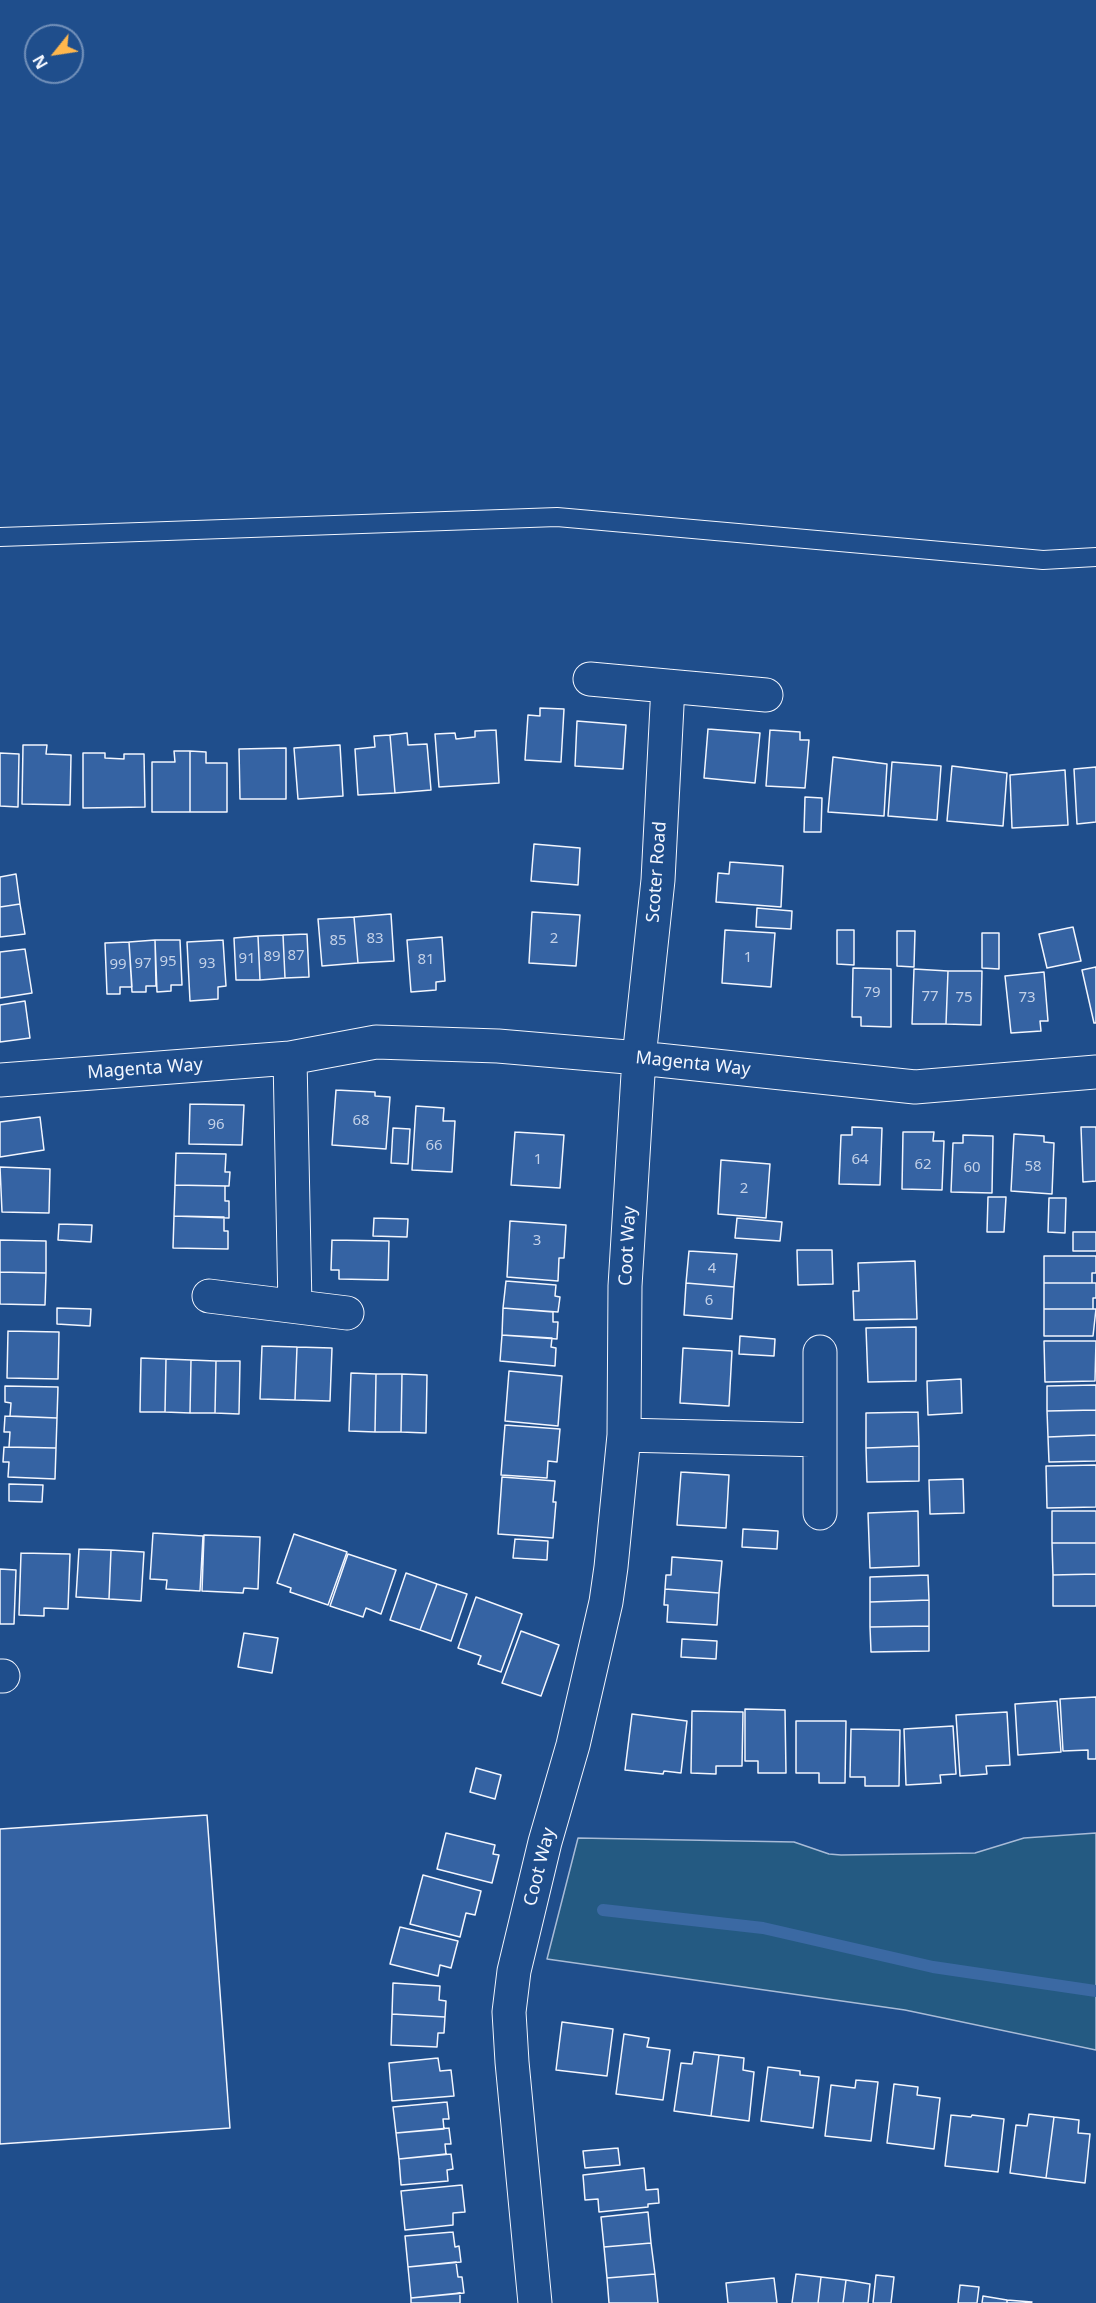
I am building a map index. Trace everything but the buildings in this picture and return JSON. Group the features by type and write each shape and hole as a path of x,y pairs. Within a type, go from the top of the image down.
{"street":[{"path":"590,679 766,695"},
{"name":"Scoter Road","path":"639,1058 658,880 668,686"},
{"name":"Magenta Way","path":"0,1080 290,1058 376,1042 498,1046 639,1058 915,1088 1096,1072"},
{"path":"290,1058 295,1306"},
{"name":"Coot Way","path":"535,2303 509,2012 519,1948 545,1842 573,1744 606,1602 624,1435 625,1286 639,1058"},
{"path":"209,1296 347,1313"},
{"path":"820,1352 820,1514"},
{"path":"624,1435 820,1440"}],"lane":[{"path":"0,537 558,517 1043,560 1096,557"}],"shaded area":[{"path":"1096,1833 1096,2050 905,2010 547,1959 578,1838 794,1842 829,1854 841,1855 975,1853 1024,1838"}],"waterway":[{"path":"603,1910 763,1928 933,1967 1096,1991"}]}
